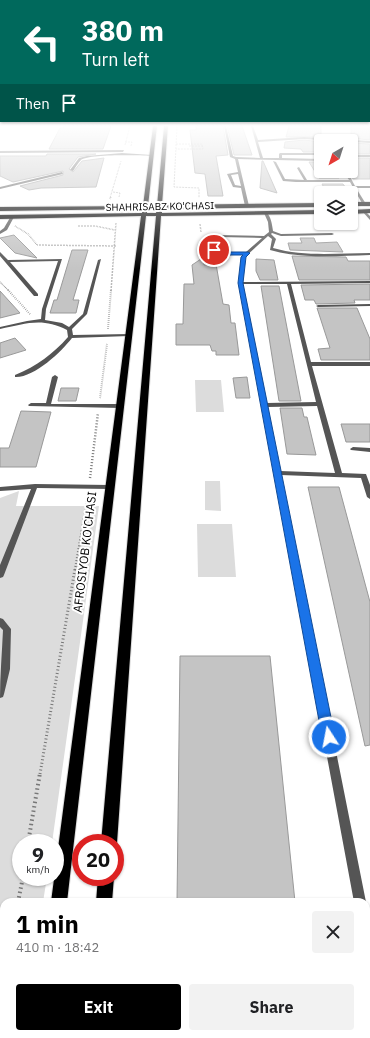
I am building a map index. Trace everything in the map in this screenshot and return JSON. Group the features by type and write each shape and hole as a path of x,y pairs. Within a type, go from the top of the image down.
{"main road":[{"name":"AFROSIYOB KO'CHASI","path":"59,898 148,174"},
{"path":"110,834 162,174"},
{"path":"358,204 370,204"},
{"name":"SHAHRISABZ KO'CHASI","path":"159,211 247,206 314,205"},
{"name":"SHAHRISABZ KO'CHASI","path":"0,209 266,213 314,212"},
{"name":"SHAHRISABZ KO'CHASI","path":"0,217 144,211"},
{"path":"104,898 105,886"}],"lane":[{"path":"0,188 53,174"},
{"path":"229,174 234,186 243,187"},
{"path":"240,174 247,206"},
{"path":"281,174 284,180 351,181"},
{"path":"302,174 306,181"},
{"path":"349,178 354,186"},
{"path":"358,187 370,187"},
{"path":"358,194 364,204"},
{"path":"367,211 370,220"},
{"path":"266,213 270,222 269,235 244,257 241,283 359,898"},
{"path":"0,233 6,229 12,217"},
{"path":"248,253 215,252 213,238 219,236 332,234"},
{"path":"269,235 274,239 271,249 280,253 294,255 370,254"},
{"path":"0,253 36,295"},
{"path":"6,261 61,260 44,309 43,319"},
{"path":"69,329 85,314 100,260"},
{"path":"241,283 370,282"},
{"path":"289,283 319,404 339,475"},
{"path":"318,306 370,305"},
{"path":"0,328 43,319 59,322 69,329 71,336"},
{"path":"71,336 129,335"},
{"path":"17,376 45,363 56,354 71,336"},
{"path":"310,364 370,364"},
{"path":"48,405 55,377"},
{"path":"264,405 319,404"},
{"path":"31,405 120,406"},
{"path":"353,449 370,450"},
{"path":"278,473 364,476 370,497"},
{"path":"0,489 34,486 110,487"},
{"path":"0,575 34,486"},
{"path":"0,621 7,629 6,669 0,694"}],"path":[{"path":"175,174 174,187 199,188 199,194"},
{"path":"113,192 120,193 119,198"},
{"path":"200,224 201,232"},
{"path":"100,405 108,336 113,260 116,246 115,225"},
{"path":"15,226 28,234 37,245 116,246"},
{"path":"0,282 23,306"},
{"path":"30,834 89,487 99,412"},
{"path":"19,898 21,886"}],"shaded area":[{"path":"195,380 221,380 224,412 196,412"},
{"path":"205,481 220,481 221,511 205,510"},
{"path":"19,491 16,506 99,506 53,834 12,834 12,886 46,886 44,898 0,898 0,498"},
{"path":"197,524 232,524 236,577 198,577"}],"building":[{"path":"0,174 47,174 13,182 0,176"},
{"path":"99,174 96,187 41,188 29,190 20,186 63,175"},
{"path":"205,174 219,174 223,196 208,196"},
{"path":"261,174 269,174 277,193 260,188"},
{"path":"358,174 370,174 370,179 353,179 358,178"},
{"path":"322,184 343,184 344,186 323,186"},
{"path":"14,235 37,258 15,253 0,238"},
{"path":"300,238 314,238 316,243 337,242 343,252 290,250 288,243 302,243"},
{"path":"72,250 88,250 73,300 79,300 76,313 50,313 54,300 57,300"},
{"path":"292,256 346,257 348,261 370,261 370,280 299,280"},
{"path":"204,257 204,265 216,264 223,304 229,305 231,323 235,323 239,355 216,355 216,351 212,351 210,345 176,345 176,324 183,324 184,284 194,284 192,265"},
{"path":"256,259 274,260 278,280 260,280 256,271"},
{"path":"370,284 370,300 354,300 355,303 316,304 314,300 305,300 301,285"},
{"path":"261,286 279,286 301,401 279,401"},
{"path":"0,291 20,313 0,318"},
{"path":"317,308 357,308 370,339 370,360 321,360 318,349 330,348"},
{"path":"15,338 26,350 0,358 0,343"},
{"path":"247,377 250,398 236,398 233,378"},
{"path":"61,388 79,388 76,401 58,401"},
{"path":"280,408 302,408 304,417 307,417 316,455 287,454"},
{"path":"21,411 51,412 36,467 0,467 0,448 9,448"},
{"path":"341,424 370,424 370,442 346,442"},
{"path":"308,487 339,487 370,602 370,745 365,746"},
{"path":"180,656 270,656 295,898 177,898"}],"route":[{"path":"214,250 215,252 220,253 248,253 242,262 241,283 329,737"}]}
